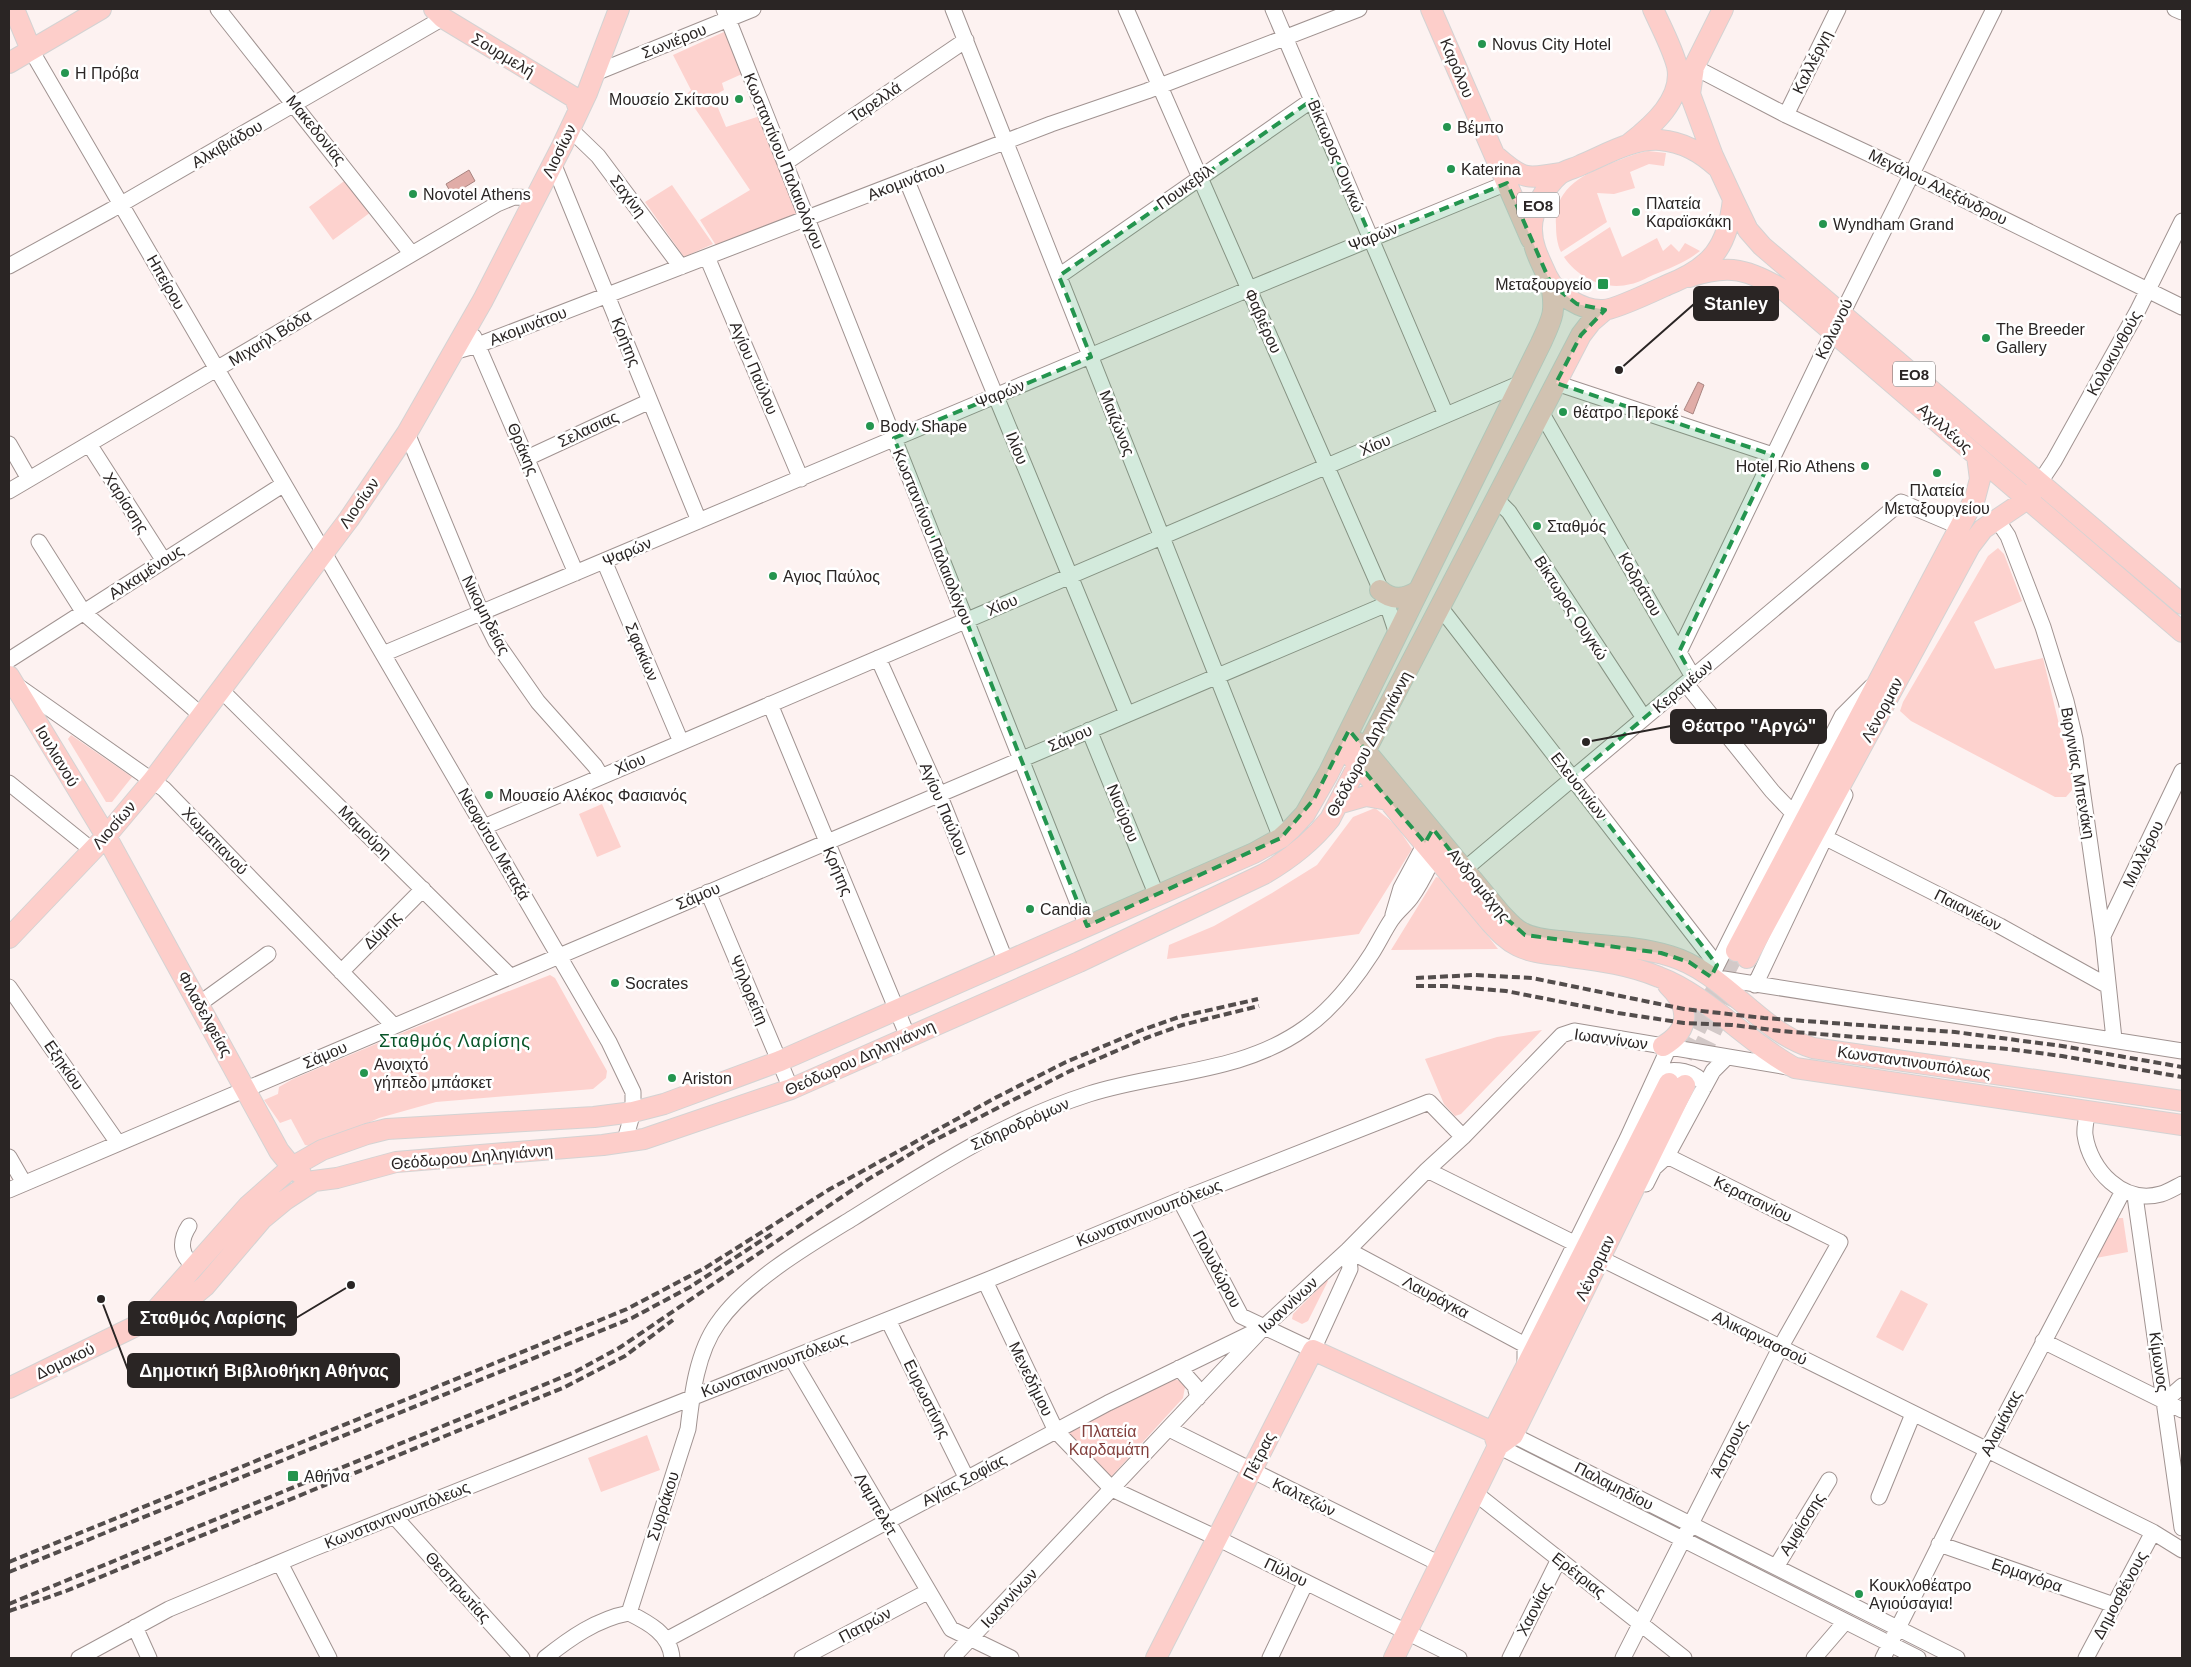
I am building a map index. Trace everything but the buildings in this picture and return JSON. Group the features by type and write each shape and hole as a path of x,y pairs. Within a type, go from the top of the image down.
{"main road":[{"name":"Ηπείρου","path":"14,9 31,50"},
{"path":"9,63 101,9"},
{"name":"Λιοσίων","path":"9,938 99,843 153,780 324,553 407,433 536,198 570,129 580,101 595,73 619,9"},
{"name":"Καρόλου","path":"1431,9 1533,243"},
{"name":"ΕΟ8","path":"1653,9 1677,66 1676,87 1672,99 1666,109 1644,133 1627,145 1561,174 1544,195 1535,212 1531,229 1533,243 1551,284 1578,304 1588,308 1604,310 1689,277 1704,266 1722,245 1731,216 1733,199 1690,94 1694,67 1723,9"},
{"name":"Σουρμελή","path":"438,13 580,101"},
{"name":"ΕΟ8","path":"1627,145 1657,140 1678,143 1697,151 1719,168"},
{"name":"Καρόλου","path":"1494,154 1510,168 1524,176 1539,177 1561,174"},
{"name":"Αχιλλέως","path":"1733,199 1748,230 1762,246 2182,604"},
{"name":"Αχιλλέως","path":"1689,277 1707,271 1739,270 1759,276 1784,290 2182,632"},
{"name":"Θεόδωρου Δηληγιάννη","path":"148,1318 196,1267 248,1206 292,1167 322,1150 387,1129 594,1117 633,1112 664,1104 780,1061 1254,853 1281,838 1305,814 1346,738 1552,319 1555,306 1551,284"},
{"name":"Θεόδωρου Δηληγιάννη","path":"148,1318 171,1309 193,1296 215,1275 262,1219 285,1200 314,1181 337,1178 396,1162 644,1140 791,1089 1078,962 1264,874 1287,861 1308,844 1330,818 1581,335 1604,310"},
{"name":"Λένορμαν","path":"1977,456 1979,487 1960,527 1879,679 1741,955 1883,708 1970,546 1983,529 1996,518 2012,510 2040,482"},
{"path":"1383,597 1404,598 1418,591"},
{"name":"Ιουλιανού","path":"11,680 99,843"},
{"name":"Ανδρομάχης","path":"1346,738 1434,842 1504,937 1519,947 1538,952 1630,966 1662,978"},
{"name":"Ανδρομάχης","path":"1362,758 1388,800 1465,869 1513,927 1525,934 1540,938 1661,953 1714,971"},
{"path":"1338,804 1366,796 1388,800"},
{"name":"Φιλαδελφείας","path":"99,843 199,1004 279,1151 292,1167 314,1181"},
{"name":"Κωνσταντινουπόλεως","path":"1714,971 1780,1031 1794,1040 1813,1048 2182,1101"},
{"path":"1662,978 1680,999 1684,1016 1681,1030 1666,1047"},
{"name":"Κωνσταντινουπόλεως","path":"1662,978 1692,995 1766,1051 1795,1068 2182,1125"},
{"name":"Λένορμαν","path":"1501,1438 1550,1359 1670,1080"},
{"name":"Λένορμαν","path":"1394,1658 1501,1438 1525,1368 1670,1080"},
{"name":"Δομοκού","path":"9,1388 148,1318"},
{"name":"Παλαμηδίου","path":"1314,1350 1501,1438"},
{"name":"Πέτρας","path":"1156,1658 1314,1350"}],"street":[{"name":"Μακεδονίας","path":"218,9 411,253"},
{"name":"Σωνιέρου","path":"595,73 726,14 753,9"},
{"name":"Μαιζώνος","path":"953,9 1281,838"},
{"name":"Φαβιέρου","path":"1126,9 1383,597 1397,634"},
{"name":"Βίκτωρος Ουγκώ","path":"1273,9 1446,415"},
{"name":"Ακομινάτου","path":"453,352 478,345 1006,142 1160,86 1359,9"},
{"name":"Καλλέργη","path":"1786,115 1838,9"},
{"name":"Κολωνού","path":"1679,652 1833,332 1994,9"},
{"path":"2175,9 2182,12"},
{"name":"Αλκιβιάδου","path":"9,266 295,105 438,13"},
{"name":"Κωσταντίνου Παλαιολόγου","path":"726,14 1087,926"},
{"name":"Ταρελλά","path":"785,163 966,40"},
{"name":"Ηπείρου","path":"31,50 324,553"},
{"name":"Μεγάλου Αλεξάνδρου","path":"1694,67 1786,115 1912,174 2182,307"},
{"name":"Πουκεβίλ","path":"1059,276 1312,100"},
{"name":"Σαχίνη","path":"570,129 598,156 681,268"},
{"name":"Κρήτης","path":"553,163 699,521"},
{"name":"Ιλίου","path":"907,181 1127,714"},
{"name":"Ψαρών","path":"383,654 1249,289 1507,183"},
{"name":"Μιχαήλ Βόδα","path":"9,491 497,204 514,197 536,198"},
{"name":"Κολοκυνθούς","path":"2040,482 2054,461 2148,290 2182,221"},
{"name":"Αγίου Παύλου","path":"707,258 801,479"},
{"name":"Θράκης","path":"468,324 576,573"},
{"name":"Χίου","path":"484,827 1521,382"},
{"path":"1556,383 1773,455"},
{"name":"Σελασιας","path":"527,458 650,401"},
{"name":"Κοδράτου","path":"1541,412 1679,652 1689,680 1772,792 1793,813"},
{"name":"Νικομηδείας","path":"407,433 481,612 496,642 521,679 601,776"},
{"path":"9,444 29,479"},
{"name":"Χαρίσσης","path":"89,444 164,561"},
{"name":"Αλκαμένους","path":"9,660 284,484"},
{"name":"Βίκτωρος Ουγκώ","path":"1496,499 1509,512 1644,718"},
{"name":"Κεραμέων","path":"1465,869 1901,502 1960,527"},
{"name":"Βιργινίας Μπενάκη","path":"1996,518 2008,536 2043,627 2066,701 2075,739 2103,936 2114,1039"},
{"path":"39,542 84,613 201,715"},
{"name":"Νεοφύτου Μεταξά","path":"324,553 609,1042 631,1084 634,1097 633,1112 624,1143"},
{"name":"Σφακίων","path":"604,561 681,742"},
{"name":"Σάμου","path":"9,1190 1217,676 1383,597"},
{"name":"Ελευσινίων","path":"1440,607 1572,778 1714,971"},
{"name":"Αγίου Παύλου","path":"878,658 939,794 1006,962"},
{"path":"1879,679 1842,716 1714,971 1755,985 2182,1051"},
{"name":"Χωματιανού","path":"11,680 170,794 394,1026"},
{"name":"Μαμούρη","path":"220,689 510,976"},
{"name":"Κρήτης","path":"770,704 908,1037"},
{"path":"1755,985 1826,838 1883,708"},
{"name":"Νισύρου","path":"1089,730 1157,896"},
{"name":"Μυλλέρου","path":"2103,936 2182,771"},
{"path":"9,783 99,843"},
{"name":"Παιανιέων","path":"1826,838 2000,926 2108,986"},
{"name":"Σιδηροδρόμων","path":"691,1398 708,1340 717,1324 744,1294 790,1259 947,1159 1034,1116 1086,1095 1112,1087 1240,1060 1292,1037 1320,1016 1348,986 1370,956 1392,918 1412,897 1434,842"},
{"name":"Δύμης","path":"342,972 423,889"},
{"name":"Ψηλορείτη","path":"708,892 791,1089"},
{"path":"199,1004 268,954"},
{"name":"Εξηκίου","path":"9,987 118,1143"},
{"name":"Ιωαννίνων","path":"952,1658 1264,1327 1348,1250 1562,1035 1574,1031 1666,1047"},
{"path":"1666,1047 1670,1080"},
{"name":"Κωνσταντινουπόλεως","path":"1666,1047 1795,1068"},
{"path":"1550,1359 1566,1347 1654,1168 1666,1156 1713,1070 1727,1057"},
{"path":"1525,1345 1627,1139 1670,1080 1672,1070 1696,1075 1705,1086"},
{"name":"Κωνσταντινουπόλεως","path":"79,1658 169,1609 394,1516 792,1359 1180,1200 1429,1102 1462,1137"},
{"path":"2087,1112 2085,1133 2090,1155 2102,1175 2129,1193 2161,1195 2182,1184"},
{"name":"Κερατσινίου","path":"1666,1156 1840,1242"},
{"path":"9,1157 24,1183"},
{"path":"1427,1170 1574,1243"},
{"name":"Αλαμάνας","path":"1882,1658 2043,1341 2129,1193"},
{"name":"Κίμωνος","path":"2129,1193 2165,1401 2182,1528"},
{"name":"Πολυδώρου","path":"1180,1200 1241,1316 1264,1327"},
{"path":"189,1226 184,1234 183,1250 186,1258 196,1267"},
{"name":"Άστρους","path":"1623,1658 1780,1348 1840,1242"},
{"name":"Λαυράγκα","path":"1348,1250 1525,1345"},
{"name":"Πέτρας","path":"1314,1350 1350,1268 1348,1250"},
{"name":"Αλικαρνασσού","path":"1608,1262 2153,1532 2182,1550"},
{"name":"Μενεδήμου","path":"985,1281 1056,1431 1112,1489"},
{"name":"Ευρωστίνης","path":"888,1320 967,1479"},
{"name":"Παλαμηδίου","path":"1264,1327 1314,1350"},
{"name":"Αγίας Σοφίας","path":"666,1640 1108,1402 1264,1327"},
{"path":"2043,1341 2182,1410"},
{"name":"Λένορμαν","path":"1525,1345 1525,1368"},
{"name":"Λαμπελέτ","path":"792,1359 885,1521 951,1629 1011,1658"},
{"path":"1179,1368 1195,1386 1198,1398"},
{"path":"2165,1401 2182,1386"},
{"name":"Συρράκου","path":"629,1613 688,1429 691,1398"},
{"path":"1879,1497 1913,1414"},
{"name":"Καλτεζών","path":"1169,1429 1440,1564"},
{"name":"Παλαμηδίου","path":"1501,1438 1691,1524 1957,1658"},
{"name":"Παλαμηδίου","path":"1501,1438 1683,1540 1918,1658"},
{"name":"Αμφίσσης","path":"1776,1567 1829,1480"},
{"name":"Πύλου","path":"1112,1489 1217,1538 1459,1658"},
{"name":"Ερέτριας","path":"1475,1493 1684,1658"},
{"name":"Θεσπρωτίας","path":"394,1516 522,1658"},
{"name":"Δημοσθένους","path":"2086,1658 2153,1532"},
{"name":"Ερμαγόρα","path":"1939,1544 2114,1605"},
{"name":"Χαονίας","path":"1510,1658 1559,1559"},
{"path":"280,1563 329,1658"},
{"path":"1270,1658 1306,1582"},
{"name":"Πατρών","path":"802,1658 928,1592"},
{"path":"545,1658 594,1625 617,1615 629,1613 655,1627 672,1650 672,1658"},
{"path":"1814,1658 1845,1622"},
{"path":"135,1627 149,1658"}],"highlighted area":[{"path":"1312,100 1371,238 1507,183 1551,284 1577,304 1605,310 1581,335 1556,383 1773,455 1679,652 1693,677 1573,778 1717,965 1711,977 1689,962 1661,953 1525,935 1501,914 1433,829 1425,843 1359,765 1366,751 1349,730 1314,799 1281,838 1087,926 894,438 1091,357 1059,276"}],"green space":[{"path":"726,31 742,74 722,83 724,90 713,96 726,127 760,116 798,215 717,247 700,220 750,190 686,95 691,90 673,55"},
{"path":"1648,151 1666,153 1664,166 1649,164 1630,172 1635,188 1614,194 1597,193 1607,222 1561,252 1557,235 1556,212 1565,192 1582,177 1592,172 1626,157"},
{"path":"347,179 371,212 333,240 309,207"},
{"path":"672,185 713,244 684,257 645,202"},
{"path":"1610,227 1622,257 1657,238 1663,251 1671,244 1679,252 1685,243 1700,251 1683,262 1636,283 1621,286 1602,284 1584,277 1564,257"},
{"path":"1998,548 2004,554 2022,601 1974,622 1995,669 2043,658 2072,778 2072,790 2066,797 2055,797 1911,721 1900,711 1903,702 1988,556"},
{"path":"71,735 132,777 112,802 106,802 68,739"},
{"path":"602,804 621,847 597,857 579,814"},
{"path":"1375,808 1396,825 1412,849 1359,934 1167,959 1169,945 1214,926 1317,865 1353,817"},
{"path":"1436,877 1444,879 1498,949 1391,950"},
{"path":"550,975 555,978 607,1071 606,1078 593,1089 436,1102 379,1118 315,1147 305,1145 291,1119 280,1123 264,1100 278,1094 279,1087 293,1079 409,1030"},
{"path":"1542,1030 1461,1114 1455,1116 1444,1104 1425,1059 1497,1037"},
{"path":"2115,1218 2123,1218 2128,1252 2096,1258"},
{"path":"1327,1280 1308,1321 1302,1324 1292,1319 1293,1314"},
{"path":"1901,1290 1928,1304 1903,1351 1876,1337"},
{"name":"Πλατεία Καρδαμάτη","path":"1173,1379 1181,1381 1185,1387 1183,1398 1110,1478 1067,1433"},
{"path":"647,1435 660,1470 601,1492 588,1458"}],"shaded area":[{"path":"469,170 475,181 452,195 446,184"},
{"path":"1698,382 1704,385 1693,414 1684,410"}],"tunnel":[{"path":"1669,1083 1735,952"},
{"path":"1685,1085 1737,979"}],"railway":[{"path":"1416,978 1474,975 1532,978 1684,1009 1764,1018 1955,1032 2062,1046 2182,1067"},
{"path":"1416,986 1446,986 1506,991 1618,1013 1684,1023 1732,1025 1781,1031 2008,1049 2062,1056 2182,1077"},
{"path":"9,1562 627,1309 705,1268 830,1189 995,1098 1066,1062 1142,1030 1179,1017 1258,999"},
{"path":"9,1604 575,1372 619,1348 867,1180 927,1144 1070,1071 1146,1038 1182,1025 1259,1006"},
{"path":"9,1572 632,1318 690,1287 773,1233"},
{"path":"9,1611 66,1591 565,1387 625,1356 673,1320"}],"place":[{"name":"Novus City Hotel","path":"1482,44"},
{"name":"Η Πρόβα","path":"65,73"},
{"name":"Μουσείο Σκίτσου","path":"739,99"},
{"name":"Βέμπο","path":"1447,127"},
{"name":"Katerina","path":"1451,169"},
{"name":"Novotel Athens","path":"413,194"},
{"name":"Πλατεία Καραϊσκάκη","path":"1636,212"},
{"name":"Wyndham Grand","path":"1823,224"},
{"name":"Μεταξουργείο","path":"1603,284"},
{"name":"The Breeder Gallery","path":"1986,338"},
{"name":"Stanley","path":"1619,370"},
{"name":"θέατρο Περοκέ","path":"1563,412"},
{"name":"Body Shape","path":"870,426"},
{"name":"Hotel Rio Athens","path":"1865,466"},
{"name":"Πλατεία Μεταξουργείου","path":"1937,473"},
{"name":"Σταθμός","path":"1537,526"},
{"name":"Αγιος Παύλος","path":"773,576"},
{"name":"Θέατρο \"Αργώ\"","path":"1586,742"},
{"name":"Μουσείο Αλέκος Φασιανός","path":"489,795"},
{"name":"Candia","path":"1030,909"},
{"name":"Socrates","path":"615,983"},
{"name":"Ανοιχτό γήπεδο μπάσκετ","path":"364,1073"},
{"name":"Ariston","path":"672,1078"},
{"name":"Σταθμός Λαρίσης","path":"351,1285"},
{"name":"Δημοτική Βιβλιοθήκη Αθήνας","path":"101,1299"},
{"name":"Αθήνα","path":"293,1476"},
{"name":"Κουκλοθέατρο Αγιούσαγια!","path":"1859,1594"}],"district":[{"name":"Σταθμός Λαρίσης","path":"455,1041"}]}
